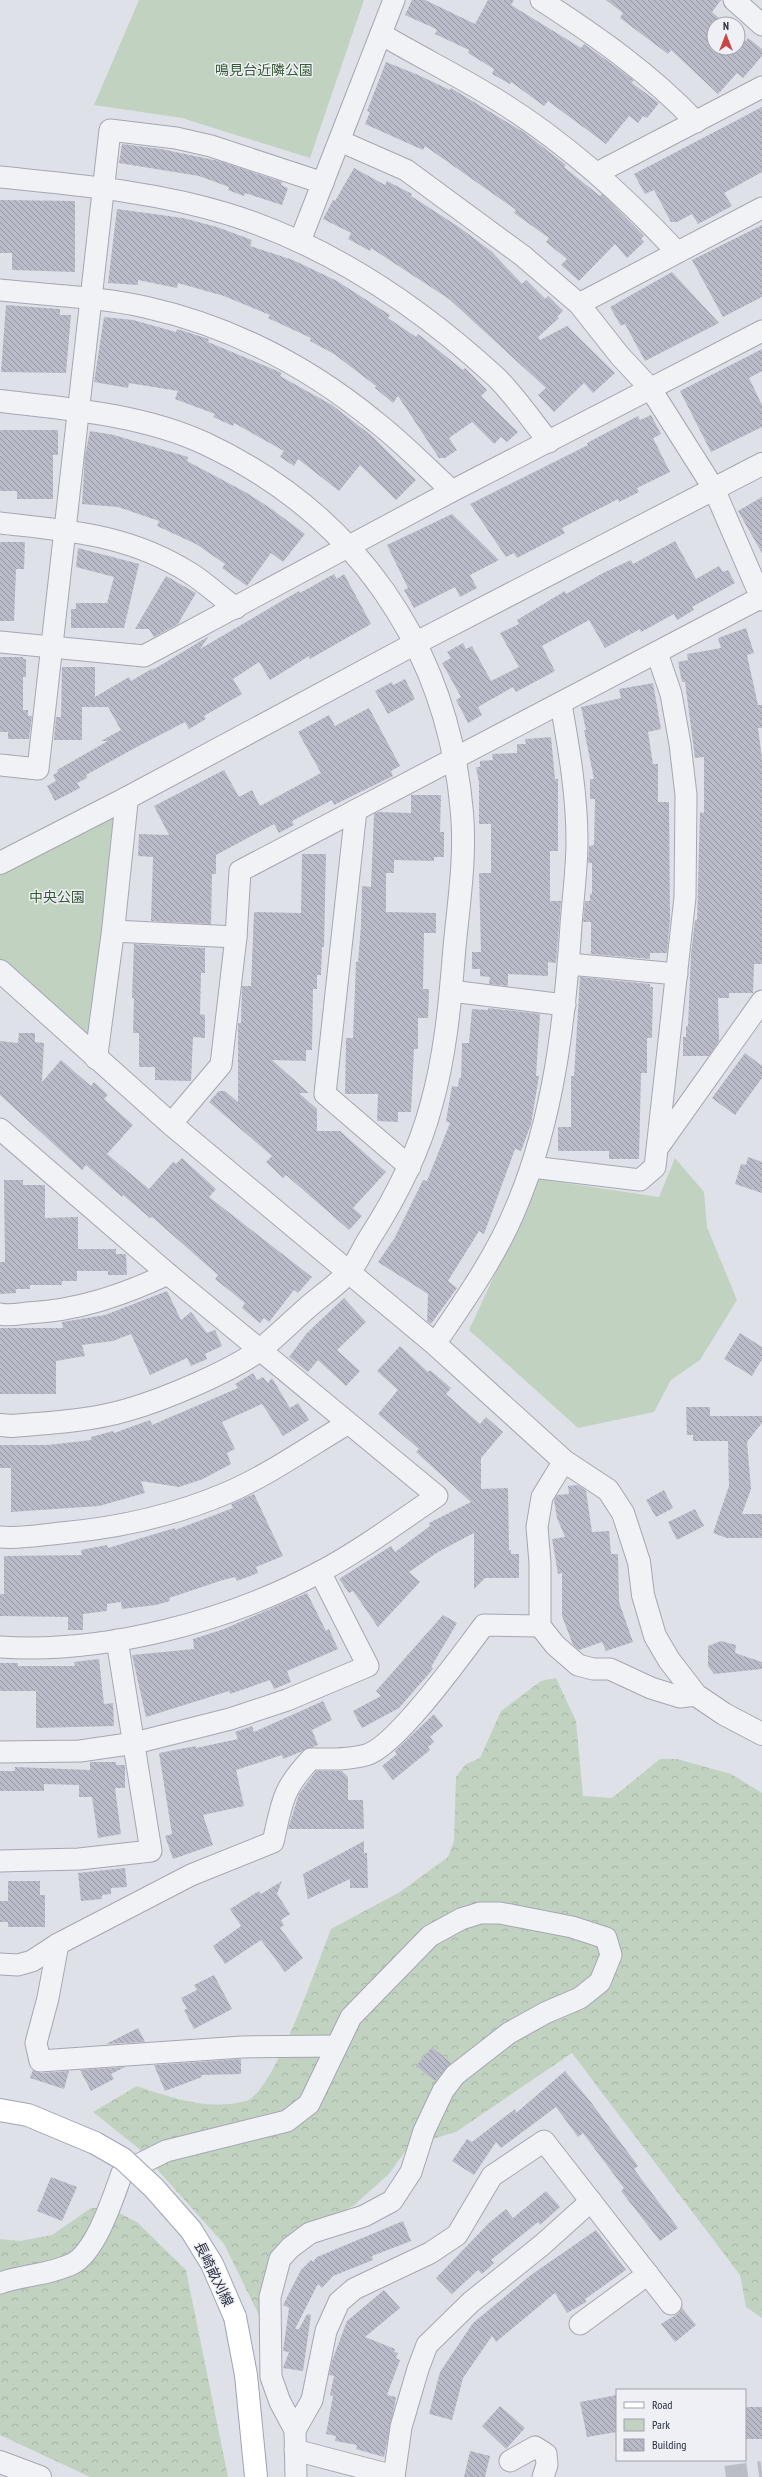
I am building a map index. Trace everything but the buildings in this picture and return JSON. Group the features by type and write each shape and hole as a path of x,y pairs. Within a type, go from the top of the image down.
{"main road":[{"name":"長崎畝刈線","path":"0,2110 28,2115 95,2143 123,2159 154,2188 192,2230 212,2264 234,2317 246,2375 256,2477"}],"street":[{"path":"300,241 394,0"},
{"path":"541,0 582,26 649,76 696,122"},
{"path":"734,0 762,25"},
{"path":"381,34 494,98 547,134 598,173 635,207 677,252"},
{"path":"598,173 762,87"},
{"path":"0,765 38,769 65,531 76,410 91,300 110,130 176,138 211,146 323,183"},
{"path":"171,1124 221,1065 236,937 240,871 762,598 714,489 650,388 620,356 579,304 523,256 406,170 340,141"},
{"path":"0,177 104,188 168,200 228,214 300,241 363,276 435,326 498,379 549,442"},
{"path":"579,304 762,208"},
{"path":"0,290 144,307 214,327 286,360 333,389 377,422 452,492"},
{"path":"0,642 144,656 350,548 452,492 762,331"},
{"path":"0,401 76,410 155,426 203,442 268,478 310,509 350,548 385,594 416,643 440,700 455,758 462,815 462,856 451,991 434,1094 420,1142 394,1202 350,1271 260,1350 228,1368 162,1398 126,1410 62,1422 0,1425"},
{"path":"0,862 126,798 416,643 762,464"},
{"path":"0,524 65,531 110,538 168,561 192,574 236,608"},
{"path":"532,1167 640,1180 655,1167 685,897 686,794 680,744 671,694 657,653"},
{"path":"435,1344 480,1276 517,1207 532,1167 556,1064 565,1005 577,842 572,762 561,704"},
{"path":"96,1058 113,931 126,798"},
{"path":"356,810 325,1094 410,1167"},
{"path":"113,931 236,937"},
{"path":"568,964 677,974"},
{"path":"0,971 171,1124 350,1271 435,1344 564,1461 608,1490 623,1513 638,1562 643,1595 655,1636 696,1695 724,1714 762,1734"},
{"path":"451,991 565,1005"},
{"path":"658,1146 762,1001"},
{"path":"0,1129 168,1274 347,1424 437,1496 375,1539 320,1572 261,1599 188,1624 117,1640 63,1646 0,1647"},
{"path":"0,1314 49,1312 98,1302 134,1290 168,1274"},
{"path":"0,1537 88,1531 138,1522 189,1507 229,1492 261,1476 347,1424"},
{"path":"564,1461 542,1497 537,1527 540,1563 540,1626 555,1645 578,1665 593,1669 610,1669 651,1688 680,1697 696,1695"},
{"path":"0,1752 80,1751 135,1743 230,1719 287,1700 368,1666 320,1572"},
{"path":"0,1964 18,1965 32,1961 58,1944 213,1864 273,1842 282,1800 293,1778 311,1759 345,1758 367,1755 382,1745 420,1708 484,1625 540,1626"},
{"path":"0,1861 79,1859 151,1851 135,1743 117,1640"},
{"path":"0,2283 39,2275 73,2263 90,2246 104,2221 122,2173 166,2151 287,2121 309,2104 351,2017 374,1991 430,1936 461,1919 480,1913 500,1913 572,1927 606,1938 611,1955 600,1982 580,1998 545,2013 510,2033 455,2075 443,2091 424,2131 410,2172 392,2201 364,2216 310,2233 290,2248 280,2259 270,2297 271,2377 295,2440 296,2477"},
{"path":"58,1944 48,1998 36,2043 40,2060 242,2047 336,2046"},
{"path":"295,2440 312,2400 326,2331 338,2302 354,2289 430,2253 457,2235 492,2176 544,2141 671,2304"},
{"path":"295,2440 394,2476 401,2427 418,2369 427,2345 471,2302 542,2245 591,2201"},
{"path":"580,2324 648,2274"},
{"path":"510,2461 535,2447 546,2454 547,2465 543,2477"},
{"path":"0,2462 35,2475"}],"green space":[{"name":"鳴見台近隣公園","path":"139,0 364,0 310,158 182,118 94,105"},
{"name":"中央公園","path":"127,798 96,1058 0,971 0,863"},
{"path":"675,1158 704,1192 707,1227 737,1300 700,1360 671,1380 654,1412 578,1428 469,1330 539,1179 659,1197"},
{"path":"556,1678 576,1721 583,1796 612,1798 660,1759 677,1759 731,1774 762,1793 762,2318 746,2307 740,2275 572,2053 456,2132 409,2146 389,2174 353,2206 281,2241 272,2253 259,2315 224,2244 138,2148 93,2112 137,2086 177,2099 218,2105 246,2101 257,2093 282,2051 331,1929 400,1892 448,1857 454,1841 456,1777 466,1764 480,1758 501,1711 541,1681"},
{"path":"91,2208 110,2208 138,2223 186,2270 228,2477 90,2477 0,2435 0,2239 20,2241 52,2235"}],"tunnel":[{"path":"726,2477 762,2472"}]}
